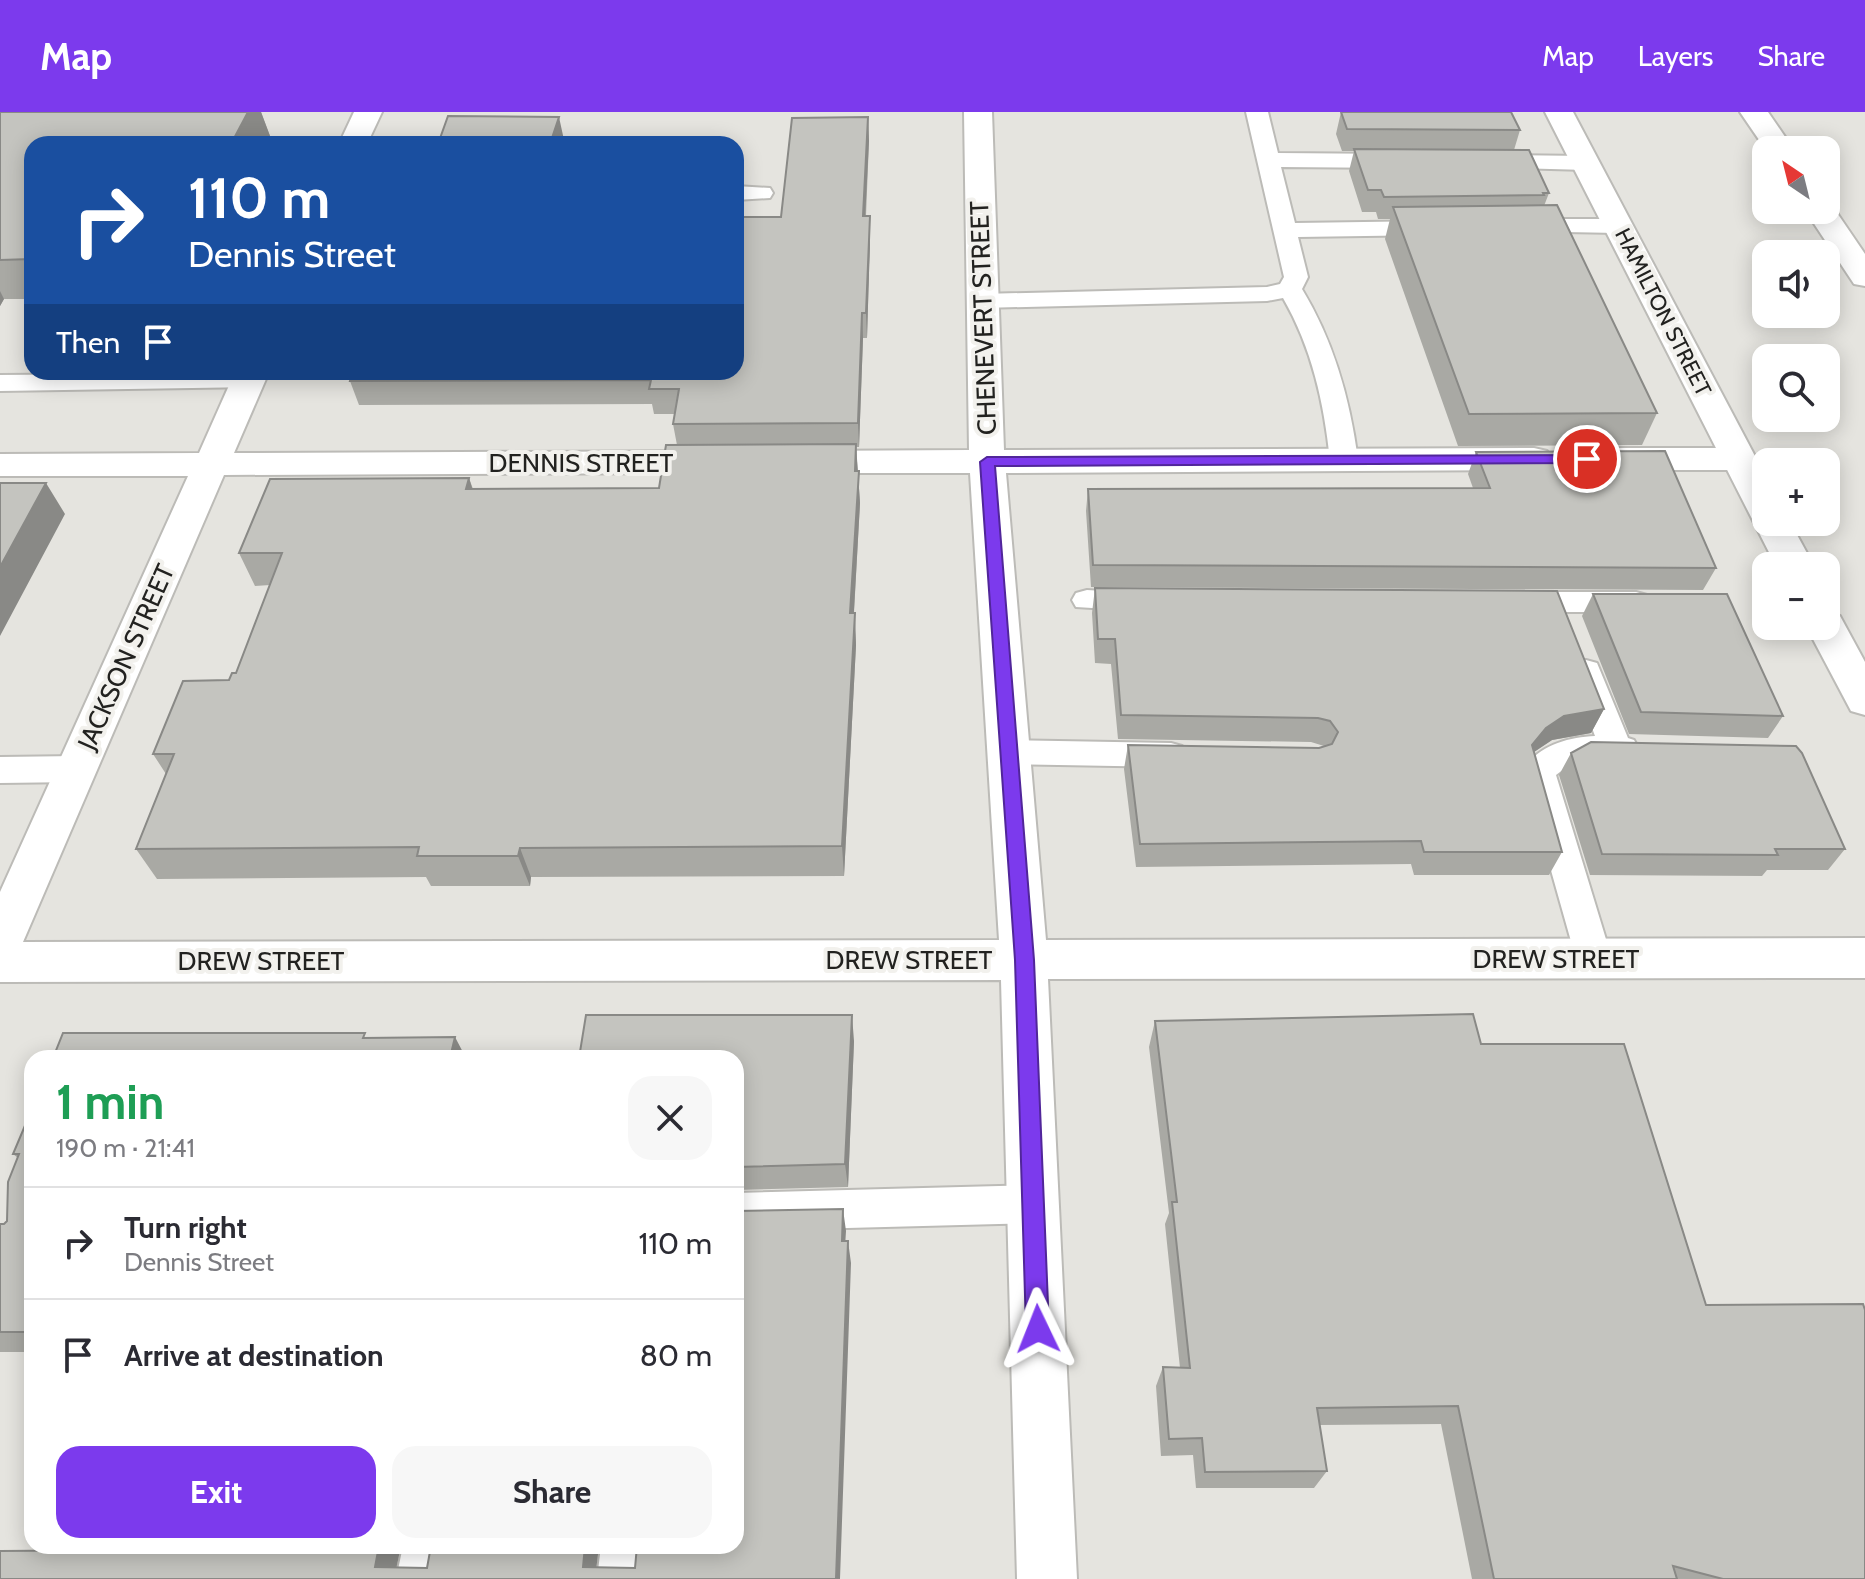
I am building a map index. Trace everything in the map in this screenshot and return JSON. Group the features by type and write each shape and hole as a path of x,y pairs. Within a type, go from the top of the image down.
{"main road":[{"path":"357,136 368,112"},
{"name":"CHENEVERT STREET","path":"978,112 987,462 1024,960 1047,1579"},
{"name":"HAMILTON STREET","path":"1559,112 1752,485"},
{"path":"1754,112 1770,136"},
{"path":"1829,224 1865,277"},
{"name":"JACKSON STREET","path":"0,943 249,380"},
{"name":"DENNIS STREET","path":"0,465 1738,459"},
{"path":"1833,640 1865,700"},
{"name":"DREW STREET","path":"0,962 1865,958"}],"lane":[{"path":"1257,112 1296,277 1290,289"},
{"path":"1269,160 1424,162"},
{"path":"1470,162 1586,163"},
{"path":"744,193 762,193"},
{"path":"1501,227 1618,226"},
{"path":"1285,230 1455,227"},
{"path":"982,301 1267,294 1290,289"},
{"path":"1290,289 1302,307 1325,361 1341,427 1344,460"},
{"path":"0,383 125,380"},
{"path":"1087,600 1165,601"},
{"path":"1496,602 1667,603"},
{"path":"1559,602 1573,639 1632,749 1577,748 1551,758 1539,771 1594,959"},
{"path":"1009,752 1200,755"},
{"path":"0,770 77,769"},
{"path":"744,1212 1033,1204"},
{"path":"419,1579 424,1554"},
{"path":"620,1579 623,1554"}],"building":[{"path":"0,112 248,112 235,136 24,136 24,259 0,260"},
{"path":"1341,112 1511,112 1520,130 1347,129"},
{"path":"448,116 559,117 553,136 441,136"},
{"path":"868,117 863,216 870,216 858,423 673,424 679,389 649,389 651,380 744,380 744,217 781,217 792,118"},
{"path":"1354,149 1529,150 1549,193 1384,197 1381,190 1368,190"},
{"path":"1557,205 1657,413 1469,414 1393,207"},
{"path":"350,380 651,380 350,381"},
{"path":"856,444 855,471 859,471 850,613 855,613 842,846 520,848 518,856 417,856 419,847 136,849 174,754 153,754 183,681 229,680 232,673 236,673 282,553 239,553 270,479 469,478 466,489 659,488 666,445"},
{"path":"1665,451 1716,568 1093,565 1088,489 1490,488 1476,452"},
{"path":"0,483 46,483 0,567"},
{"path":"1095,588 1557,591 1604,709 1564,716 1546,728 1532,745 1562,852 1424,852 1421,841 1140,844 1128,745 1319,748 1332,744 1338,732 1330,721 1318,718 1121,715 1115,639 1098,639"},
{"path":"1593,594 1727,594 1783,716 1641,712"},
{"path":"1591,742 1796,746 1802,753 1845,849 1775,849 1778,855 1602,854 1571,753"},
{"path":"1473,1014 1481,1044 1624,1044 1706,1305 1863,1304 1865,1579 1723,1579 1673,1566 1677,1579 1494,1579 1458,1406 1317,1408 1327,1471 1205,1472 1202,1438 1169,1439 1163,1367 1190,1368 1172,1202 1177,1202 1155,1021"},
{"path":"586,1015 852,1015 845,1164 744,1167 744,1050 580,1050"},
{"path":"63,1033 365,1033 363,1038 455,1037 452,1050 56,1050"},
{"path":"24,1128 24,1332 0,1332 0,1224 7,1221 8,1182 19,1154 13,1154"},
{"path":"843,1209 842,1241 848,1241 836,1579 0,1579 0,1551 24,1551 24,1554 377,1554 375,1567 427,1568 430,1554 584,1554 583,1567 635,1568 636,1554 744,1554 744,1211"}],"route":[{"path":"1038,1329 1024,960 987,462 1587,459"}]}
